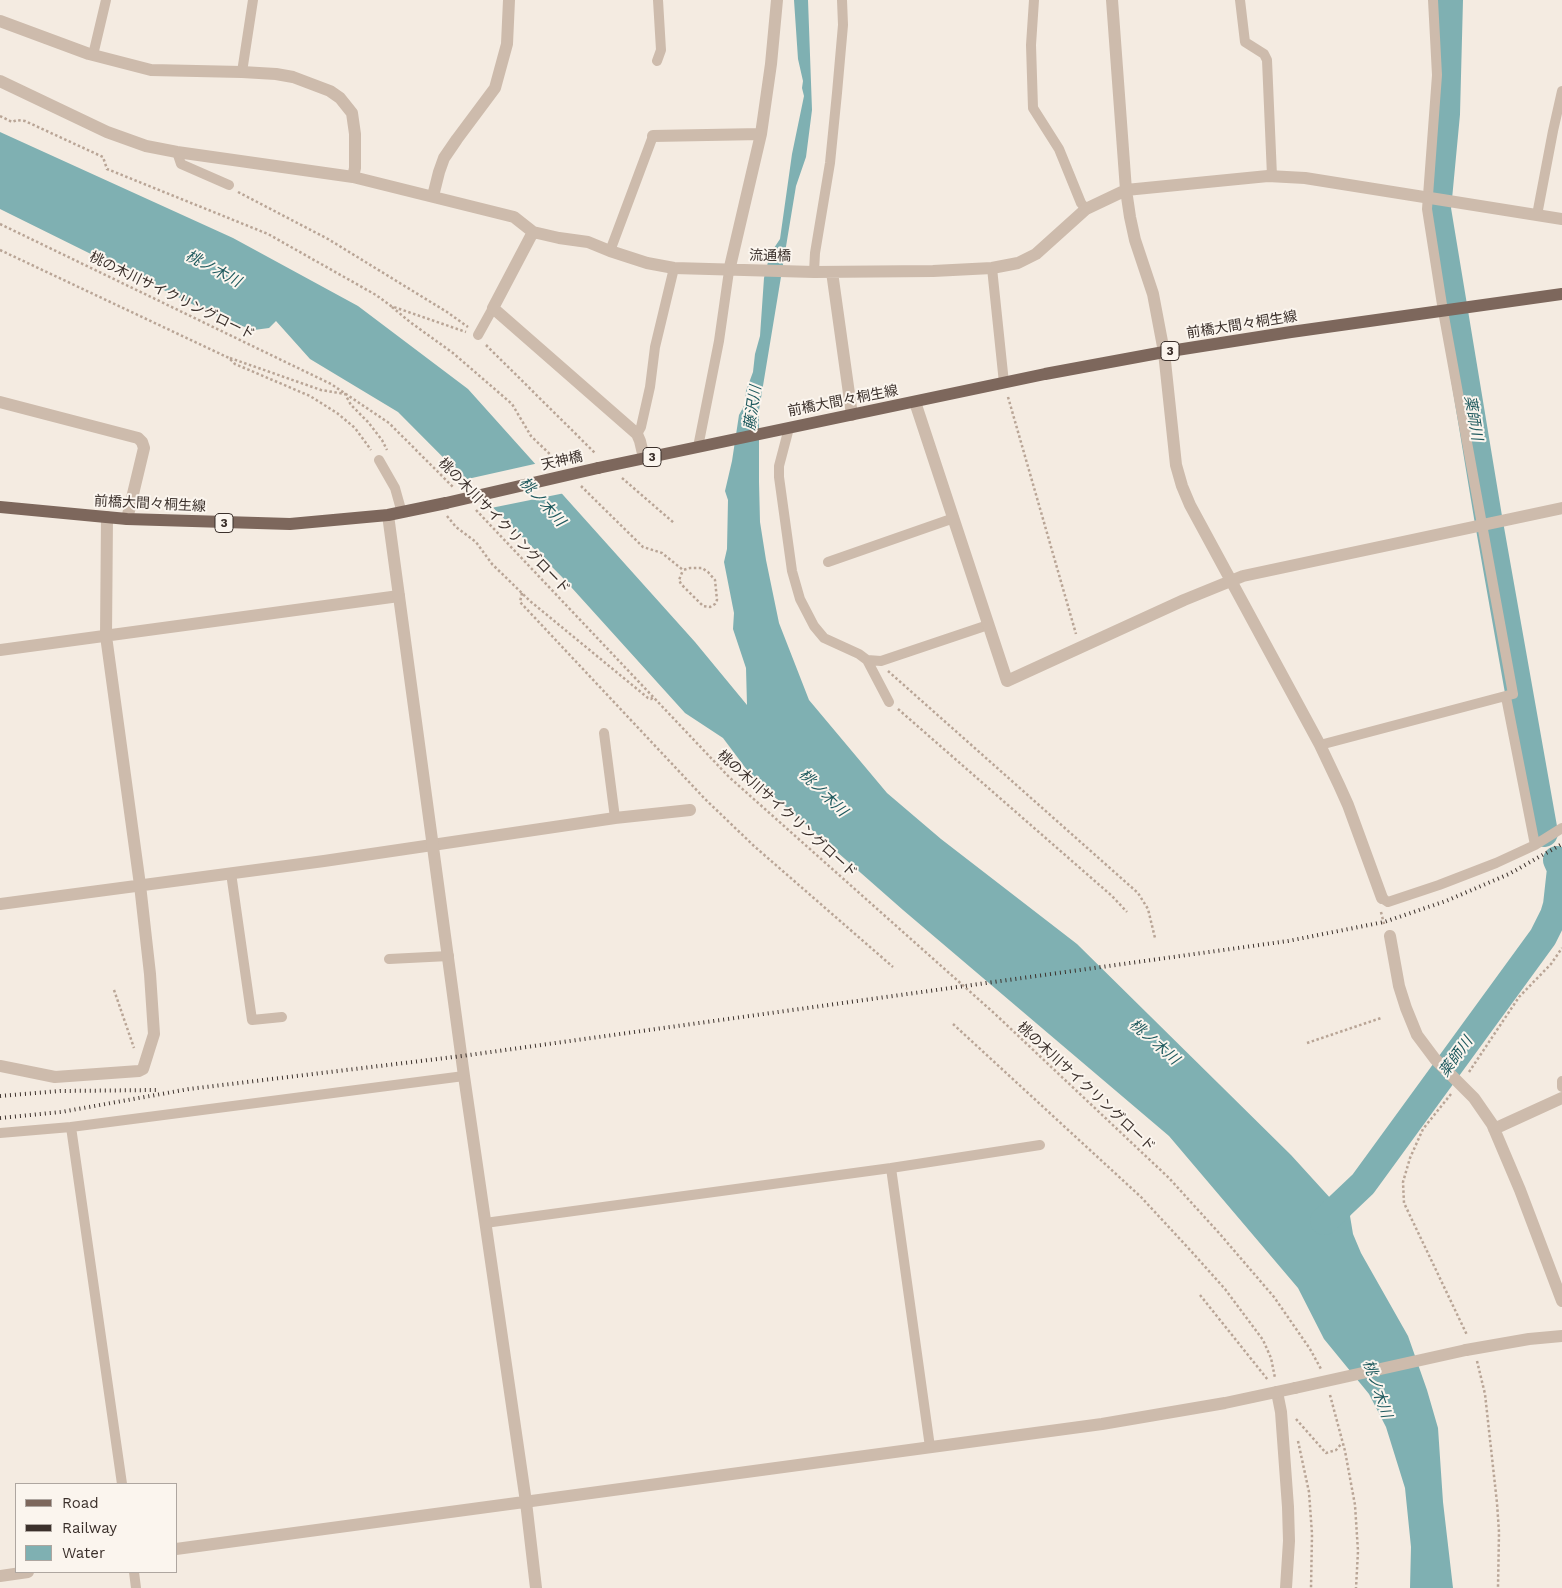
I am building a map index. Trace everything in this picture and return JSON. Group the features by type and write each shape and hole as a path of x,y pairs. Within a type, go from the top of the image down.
{"main road":[{"name":"前橋大間々桐生線","path":"785,428 1164,352 1562,294"},
{"name":"3","path":"603,467 785,428"},
{"name":"天神橋","path":"446,509 603,467"},
{"name":"前橋大間々桐生線","path":"0,507 127,519 290,524 446,509"}],"street":[{"path":"433,196 444,158 495,88 500,76 507,44 509,0"},
{"path":"732,271 761,134 771,64 777,0"},
{"path":"1112,0 1126,190 1135,240 1153,294 1164,352 1176,465 1182,486 1190,505 1320,745 1348,805 1382,898"},
{"path":"0,21 93,55 161,72 276,74 293,77 330,91 340,98 352,113 355,168 353,177"},
{"path":"0,81 107,132 146,146 353,177 514,217 533,232 489,317 637,434 644,458"},
{"path":"653,136 761,134"},
{"name":"流通橋","path":"533,232 588,242 647,263 674,268 732,271 832,272 933,271 992,268 1018,263 1036,254 1086,209 1126,190 1272,176 1305,178 1562,219"},
{"path":"832,272 852,415"},
{"path":"0,402 138,438 144,448 127,519"},
{"path":"915,402 1007,681 1230,580 1562,508"},
{"path":"388,515 464,1076 526,1502 536,1588"},
{"path":"0,1066 55,1077 139,1071 143,1069 154,1034 140,885 106,636 107,517"},
{"path":"0,650 399,596"},
{"path":"0,904 433,845 615,818 690,810"},
{"path":"1390,936 1399,986 1408,1015 1417,1035 1435,1059 1474,1098 1494,1129 1520,1190 1562,1301"},
{"path":"1494,1129 1562,1098"},
{"path":"178,1549 1102,1424 1277,1392 1470,1349 1529,1338 1562,1336"},
{"path":"1277,1392 1288,1507 1289,1541 1286,1588"},
{"path":"0,1576 21,1573"}],"lane":[{"path":"93,55 106,0"},
{"path":"242,72 253,0"},
{"path":"657,61 660,50 658,0"},
{"path":"809,272 815,253 830,163 843,26 842,0"},
{"path":"1034,0 1031,45 1033,108 1060,149 1081,203 1086,209"},
{"path":"1240,0 1245,42 1264,54 1267,60 1272,176"},
{"path":"1320,745 1512,694 1443,311 1427,209 1437,75 1433,0"},
{"path":"1537,215 1562,91"},
{"path":"610,251 653,136"},
{"path":"178,152 181,164 229,185"},
{"path":"637,434 643,419 650,387 655,347 674,268"},
{"path":"992,268 1004,383"},
{"path":"702,446 732,271"},
{"path":"478,335 489,317"},
{"path":"785,428 779,477 792,570 800,599 814,626 824,638 871,660 881,661 988,625"},
{"path":"379,460 395,488 402,513"},
{"path":"828,562 954,518"},
{"path":"871,660 889,702"},
{"path":"1506,697 1535,845"},
{"path":"604,733 615,818"},
{"path":"1382,898 1388,902 1496,863 1535,845 1562,828"},
{"path":"230,872 252,1020 282,1017"},
{"path":"389,958 448,956"},
{"path":"0,1133 71,1127 464,1076"},
{"path":"1562,1081 1562,1087"},
{"path":"71,1127 122,1483"},
{"path":"485,1224 891,1168 1040,1145"},
{"path":"891,1168 930,1447"},
{"path":"134,1573 136,1588"}],"path":[{"path":"0,116 12,122 17,120 25,121 103,157 107,169 268,234 376,295 391,306 478,335"},
{"path":"229,185 231,189 337,244 447,312 478,335 603,467 674,523"},
{"name":"桃の木川サイクリングロード","path":"0,224 322,380 364,405 389,424 458,492"},
{"path":"0,250 229,358 321,390 345,394 351,405 382,440 390,457"},
{"path":"229,358 235,364 310,396 336,413 355,428 379,460"},
{"path":"1004,383 1080,648"},
{"name":"桃の木川サイクリングロード","path":"472,506 729,777 994,1013 1168,1178 1274,1297 1310,1349 1322,1373"},
{"path":"446,509 456,527 476,542 492,564 522,593 648,698 651,699 653,697"},
{"path":"522,593 520,602 705,799 754,846 893,967"},
{"path":"871,660 1138,892 1148,909 1155,938"},
{"path":"889,702 1112,896 1127,912"},
{"path":"1382,898 1380,908 1386,931 1390,936"},
{"path":"1498,1588 1499,1532 1485,1394 1456,1309 1416,1232 1404,1203 1403,1182 1407,1166 1423,1129 1447,1099 1519,997 1551,964 1562,948"},
{"path":"114,990 138,1059 145,1062"},
{"path":"1307,1043 1381,1018"},
{"path":"953,1024 1141,1197 1225,1288 1263,1340 1271,1358 1277,1392"},
{"path":"1200,1295 1277,1392"},
{"path":"1328,1388 1355,1505 1358,1551 1356,1588"},
{"path":"1288,1416 1301,1423 1326,1453 1336,1450 1342,1443"},
{"path":"1297,1438 1309,1492 1312,1534 1311,1588"}],"water":[{"path":"794,0 808,0 812,110 806,157 796,186 759,410 759,482 760,522 779,623 809,700 887,793 941,839 1077,944 1291,1155 1332,1200 1352,1196 1355,1203 1350,1216 1353,1234 1361,1253 1408,1336 1438,1428 1443,1502 1453,1588 1410,1588 1411,1547 1405,1488 1386,1427 1369,1394 1324,1339 1298,1288 1169,1136 903,910 753,778 723,738 685,713 562,577 398,412 310,359 276,321 269,328 254,330 236,324 0,209 0,132 233,238 358,306 468,389 695,642 747,705 746,668 733,629 734,613 724,562 727,549 728,500 725,491 739,415 745,404 746,391 753,372 760,336 764,278 770,254 780,239 792,154 804,96 798,59"}],"pier":[{"path":"539,463 565,493 491,508 463,480"}],"waterway":[{"name":"薬師川","path":"1449,0 1446,114 1437,209 1488,517 1544,833"},
{"name":"薬師川","path":"1324,1221 1363,1184 1543,937 1557,905 1561,869 1557,860"}],"railway":[{"path":"0,1118 61,1112 189,1089 462,1056 1288,941 1384,922 1446,901 1509,874 1562,844"},
{"path":"0,1096 60,1091 156,1090"}],"water label":[{"name":"桃ノ木川","path":"213,269"},
{"name":"藤沢川","path":"753,408"},
{"name":"桃ノ木川","path":"542,502"},
{"name":"桃ノ木川","path":"823,793"},
{"name":"桃ノ木川","path":"1154,1042"},
{"name":"桃ノ木川","path":"1377,1389"}]}
